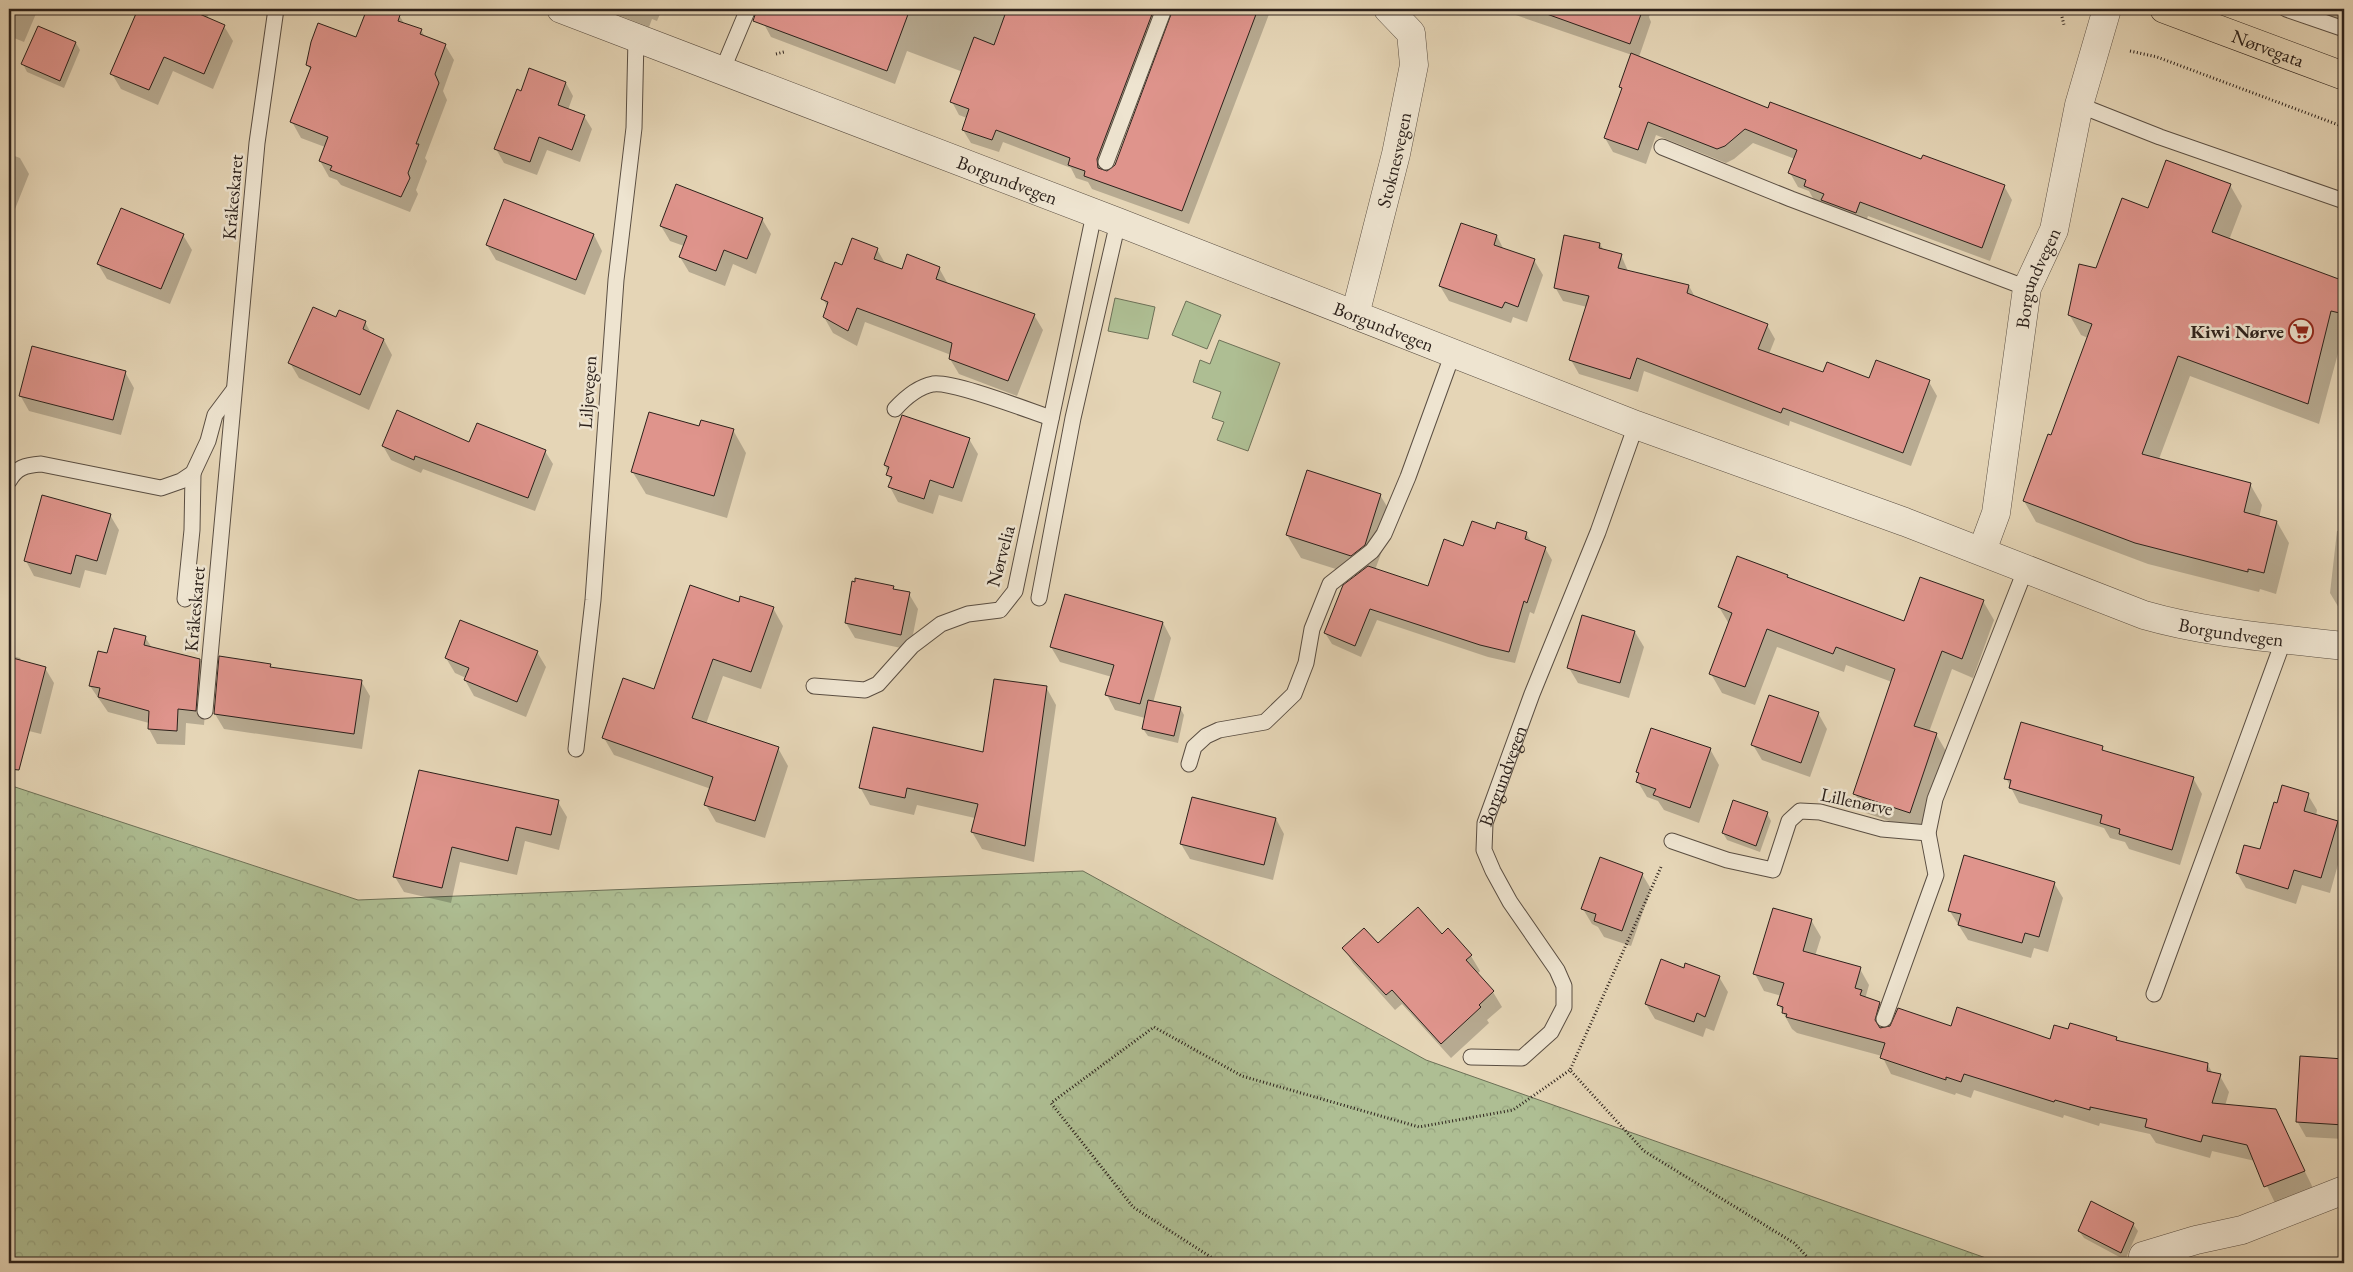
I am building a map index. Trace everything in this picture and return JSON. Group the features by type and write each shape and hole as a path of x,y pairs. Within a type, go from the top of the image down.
{"main road":[{"name":"Nørvegata","path":"2164,9 2344,76"}],"street":[{"name":"Borgundvegen","path":"561,9 1106,218 1636,425 1982,551 2144,615 2172,623 2230,634 2344,646"},
{"name":"Borgundvegen","path":"1982,551 1996,513 2027,288 2054,230 2079,105 2108,9"},
{"name":"Stoknesvegen","path":"1355,315 1396,154 1414,66 1410,33 1387,10"},
{"path":"2143,1256 2196,1240 2242,1230 2344,1190"}],"lane":[{"name":"Kråkeskaret","path":"205,711 257,143 276,9"},
{"path":"722,71 748,9"},
{"path":"1106,162 1164,9"},
{"path":"2286,9 2344,29"},
{"name":"Liljevegen","path":"576,749 593,600 616,280 634,128 636,38"},
{"path":"2079,105 2160,137 2344,201"},
{"path":"1662,147 1791,199 2027,288"},
{"path":"1038,598 1073,418 1106,218"},
{"name":"Nørvelia","path":"814,686 865,690 878,684 912,646 942,624 968,614 1000,610 1008,603 1015,591 1021,569 1051,418 1106,218"},
{"name":"Borgundvegen","path":"1188,764 1194,747 1206,736 1219,730 1265,722 1294,694 1306,663 1312,629 1330,584 1372,551 1384,534 1408,478 1453,353"},
{"path":"895,409 912,393 932,384 940,384 970,391 1051,418"},
{"name":"Kråkeskaret","path":"185,599 192,530 193,473 208,440 215,415 234,390"},
{"name":"Borgundvegen","path":"1471,1057 1522,1058 1551,1032 1564,1008 1564,986 1557,970 1510,902 1484,850 1485,823 1532,694 1598,532 1636,425"},
{"path":"9,482 14,472 28,464 41,464 161,488 181,481 193,473"},
{"path":"1884,1019 1936,875 1928,833 1935,799 2026,568"},
{"path":"2154,994 2284,639"},
{"name":"Lillenørve","path":"1672,841 1727,860 1773,870 1789,821 1800,810 1820,812 1882,829 1928,833"}],"path":[{"path":"2056,9 2061,13 2064,25 2130,51 2157,57 2344,126"},
{"path":"1220,1263 1133,1207 1050,1103 1154,1027 1242,1076 1419,1127 1513,1110 1570,1070 1672,841"},
{"path":"1570,1070 1644,1151 1794,1243 1813,1263"}],"green space":[{"path":"1115,298 1155,307 1148,339 1108,331"},
{"path":"1186,301 1221,315 1207,349 1172,335"},
{"path":"1219,340 1280,363 1248,451 1217,440 1224,422 1212,418 1221,392 1193,382 1200,360 1210,364"},
{"path":"9,785 358,900 1083,871 1426,1060 2000,1263 9,1263"}],"building":[{"path":"138,9 188,9 225,25 204,74 164,57 149,90 110,74"},
{"path":"367,9 402,9 398,21 422,29 420,34 446,44 435,74 439,83 416,144 419,144 408,173 410,178 401,197 330,170 332,166 319,161 328,137 290,122 311,67 306,65 311,42 318,23 356,37"},
{"path":"757,9 910,9 887,71 753,21"},
{"path":"1007,9 1154,9 1097,159 1098,168 1107,171 1115,165 1173,9 1258,9 1182,211 1084,176 1085,171 1068,165 1070,158 996,130 992,140 962,130 969,109 950,102 974,37 994,45"},
{"path":"1545,9 1643,9 1630,44 1544,13"},
{"path":"38,26 76,42 60,81 21,64"},
{"path":"1631,53 1768,108 1770,102 1921,159 1923,155 2005,185 1982,248 1860,202 1856,213 1821,200 1824,194 1804,186 1806,180 1788,173 1797,150 1745,129 1725,146 1717,149 1648,122 1638,150 1604,138 1622,88 1619,87"},
{"path":"529,68 566,82 558,105 585,115 572,150 539,137 530,162 494,149 517,89 521,91"},
{"path":"2166,160 2231,184 2212,232 2344,281 2344,314 2331,311 2308,404 2178,356 2142,454 2251,483 2244,512 2277,521 2264,573 2248,569 2248,572 2135,543 2023,501 2048,434 2051,435 2092,324 2068,315 2079,264 2096,268 2122,198 2148,208"},
{"path":"676,184 763,218 747,259 724,250 716,271 679,257 687,236 660,226"},
{"path":"504,199 594,234 576,280 486,245"},
{"path":"121,208 184,234 161,289 97,264"},
{"path":"1461,223 1497,235 1494,245 1535,259 1518,307 1505,302 1502,308 1439,286"},
{"path":"1564,235 1600,243 1599,248 1622,254 1618,268 1689,285 1687,293 1768,324 1758,349 1823,372 1827,362 1869,378 1876,360 1930,380 1903,453 1783,408 1781,413 1637,358 1630,379 1569,360 1589,296 1554,288"},
{"path":"852,238 878,248 874,259 902,269 907,254 940,267 936,279 1035,314 1008,381 949,359 952,343 857,308 848,331 823,317 828,302 821,299 835,262 842,265"},
{"path":"313,307 336,317 339,310 366,321 363,329 384,339 360,395 288,363"},
{"path":"32,346 126,371 113,420 19,396"},
{"path":"397,410 469,442 477,423 546,450 528,498 415,456 414,460 382,446"},
{"path":"649,412 699,426 701,420 734,429 714,496 631,472"},
{"path":"902,415 970,438 953,488 930,480 924,499 888,487 892,477 886,475 889,467 884,465"},
{"path":"1307,470 1381,494 1365,545 1351,556 1286,535"},
{"path":"42,495 111,514 97,561 76,555 71,574 24,561"},
{"path":"1472,521 1495,529 1497,522 1527,532 1525,539 1546,547 1527,603 1524,601 1509,652 1480,645 1370,609 1355,646 1324,633 1343,585 1368,566 1428,586 1444,539 1463,546"},
{"path":"1737,556 1904,621 1920,577 1984,600 1962,659 1942,651 1914,726 1937,733 1910,813 1853,794 1895,669 1836,647 1833,654 1767,629 1745,687 1709,674 1732,613 1718,607"},
{"path":"855,578 894,586 893,589 910,592 901,635 845,623 852,581 855,582"},
{"path":"690,585 739,602 740,596 774,607 751,672 713,659 692,718 779,747 755,821 704,805 713,777 602,738 623,678 654,689"},
{"path":"1065,594 1163,622 1140,704 1105,695 1114,665 1050,647"},
{"path":"1582,615 1635,631 1620,683 1567,668"},
{"path":"460,620 538,651 517,702 464,680 469,668 445,658"},
{"path":"114,628 146,636 144,645 200,659 196,711 178,709 177,731 148,729 149,711 98,697 100,688 89,686 98,651 107,653"},
{"path":"219,656 271,664 270,667 362,680 354,734 214,714"},
{"path":"9,657 46,667 19,770 9,769"},
{"path":"994,679 1047,686 1025,846 971,832 978,804 907,788 905,798 859,788 873,727 983,752"},
{"path":"1769,695 1819,712 1801,763 1751,745"},
{"path":"1148,700 1181,707 1174,736 1142,729"},
{"path":"2021,722 2103,746 2102,750 2194,777 2172,850 2119,834 2120,829 2100,823 2102,815 2009,788 2011,780 2004,779"},
{"path":"1651,728 1711,748 1690,808 1653,795 1656,789 1636,782 1639,773 1636,772"},
{"path":"419,770 559,800 551,835 516,827 508,861 452,847 442,888 393,877"},
{"path":"2282,785 2309,793 2304,811 2338,821 2321,878 2294,870 2288,889 2236,873 2244,845 2260,849 2274,802 2277,803"},
{"path":"1192,797 1276,818 1264,865 1180,844"},
{"path":"1733,800 1768,812 1756,846 1722,833"},
{"path":"1964,855 2055,882 2039,937 2025,933 2022,943 1958,925 1961,914 1948,911"},
{"path":"1600,857 1643,873 1622,931 1594,921 1596,914 1581,909"},
{"path":"1418,907 1442,934 1448,928 1472,955 1466,960 1494,991 1479,1005 1481,1007 1441,1044 1392,990 1386,995 1342,948 1364,928 1378,943"},
{"path":"1773,908 1812,919 1803,951 1861,967 1855,988 1862,990 1860,995 1880,1002 1875,1020 1880,1028 1890,1026 1898,1008 1951,1026 1957,1007 2050,1039 2054,1025 2068,1029 2070,1023 2117,1037 2116,1040 2208,1063 2207,1071 2221,1074 2212,1103 2276,1109 2305,1171 2264,1187 2247,1145 2203,1135 2201,1142 2145,1127 2147,1119 2090,1107 2090,1110 2055,1100 2054,1102 1964,1074 1961,1082 1946,1077 1946,1080 1880,1058 1885,1043 1786,1017 1787,1014 1782,1013 1783,1007 1777,1005 1784,983 1753,974"},
{"path":"1661,959 1684,968 1685,963 1720,976 1705,1017 1697,1013 1694,1022 1645,1004"},
{"path":"2300,1056 2344,1059 2344,1125 2296,1122"},
{"path":"2091,1201 2134,1223 2121,1253 2078,1231"}],"place":[{"name":"Kiwi Nørve","path":"2301,331"}]}
